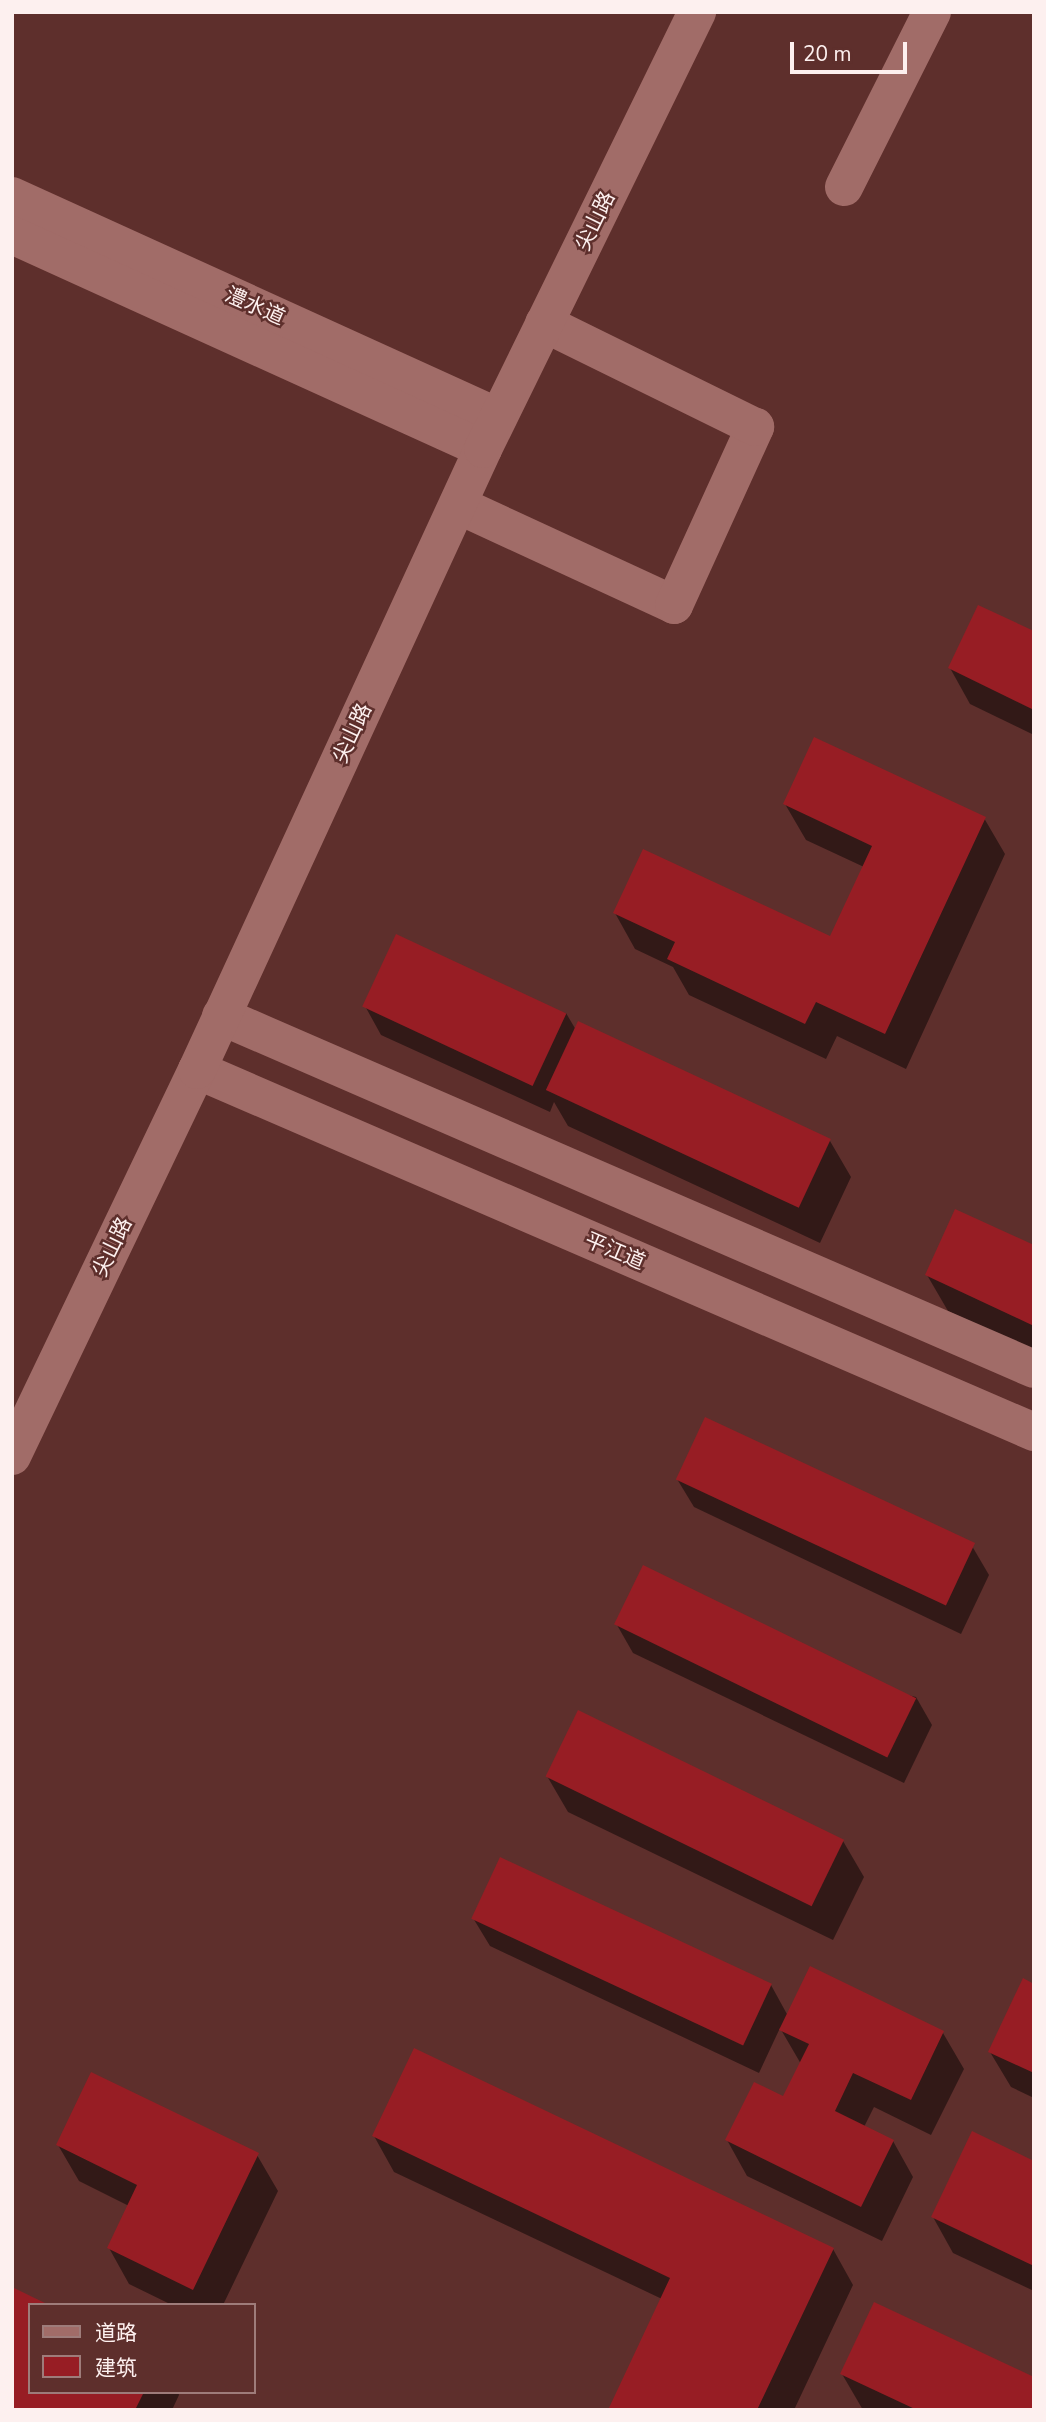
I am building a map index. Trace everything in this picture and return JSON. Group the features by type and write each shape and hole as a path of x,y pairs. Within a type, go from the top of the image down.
{"main road":[{"name":"尖山路","path":"12,1456 197,1070 491,433 697,12"},
{"path":"844,187 932,12"},
{"name":"澧水道","path":"12,196 491,433"},
{"name":"澧水道","path":"12,235 491,433"},
{"path":"458,505 674,606 755,427 544,323"},
{"path":"221,1016 1034,1369"},
{"name":"平江道","path":"197,1070 1034,1432"}],"building":[{"path":"978,605 1034,631 1034,710 948,668"},
{"path":"814,737 986,817 885,1034 816,1002 805,1024 667,959 675,942 613,913 643,849 830,936 872,846 783,804"},
{"path":"396,934 566,1013 533,1086 362,1007"},
{"path":"578,1021 831,1139 799,1208 546,1090"},
{"path":"955,1209 1034,1245 1034,1326 925,1275"},
{"path":"705,1417 975,1543 946,1605 676,1480"},
{"path":"643,1565 916,1698 887,1758 614,1624"},
{"path":"578,1710 844,1840 812,1906 546,1777"},
{"path":"500,1857 772,1984 743,2045 471,1919"},
{"path":"810,1966 944,2031 911,2100 853,2073 835,2111 894,2140 861,2207 725,2140 754,2082 783,2096 809,2044 779,2030"},
{"path":"1023,1978 1034,1984 1034,2073 988,2052"},
{"path":"414,2048 834,2248 757,2410 608,2410 670,2278 372,2136"},
{"path":"91,2072 259,2153 193,2290 107,2248 137,2185 56,2145"},
{"path":"972,2131 1034,2161 1034,2266 931,2217"},
{"path":"12,2287 45,2303 28,2303 28,2394 143,2394 135,2410 12,2410"},
{"path":"874,2302 1034,2377 1034,2410 917,2410 840,2374"}]}
